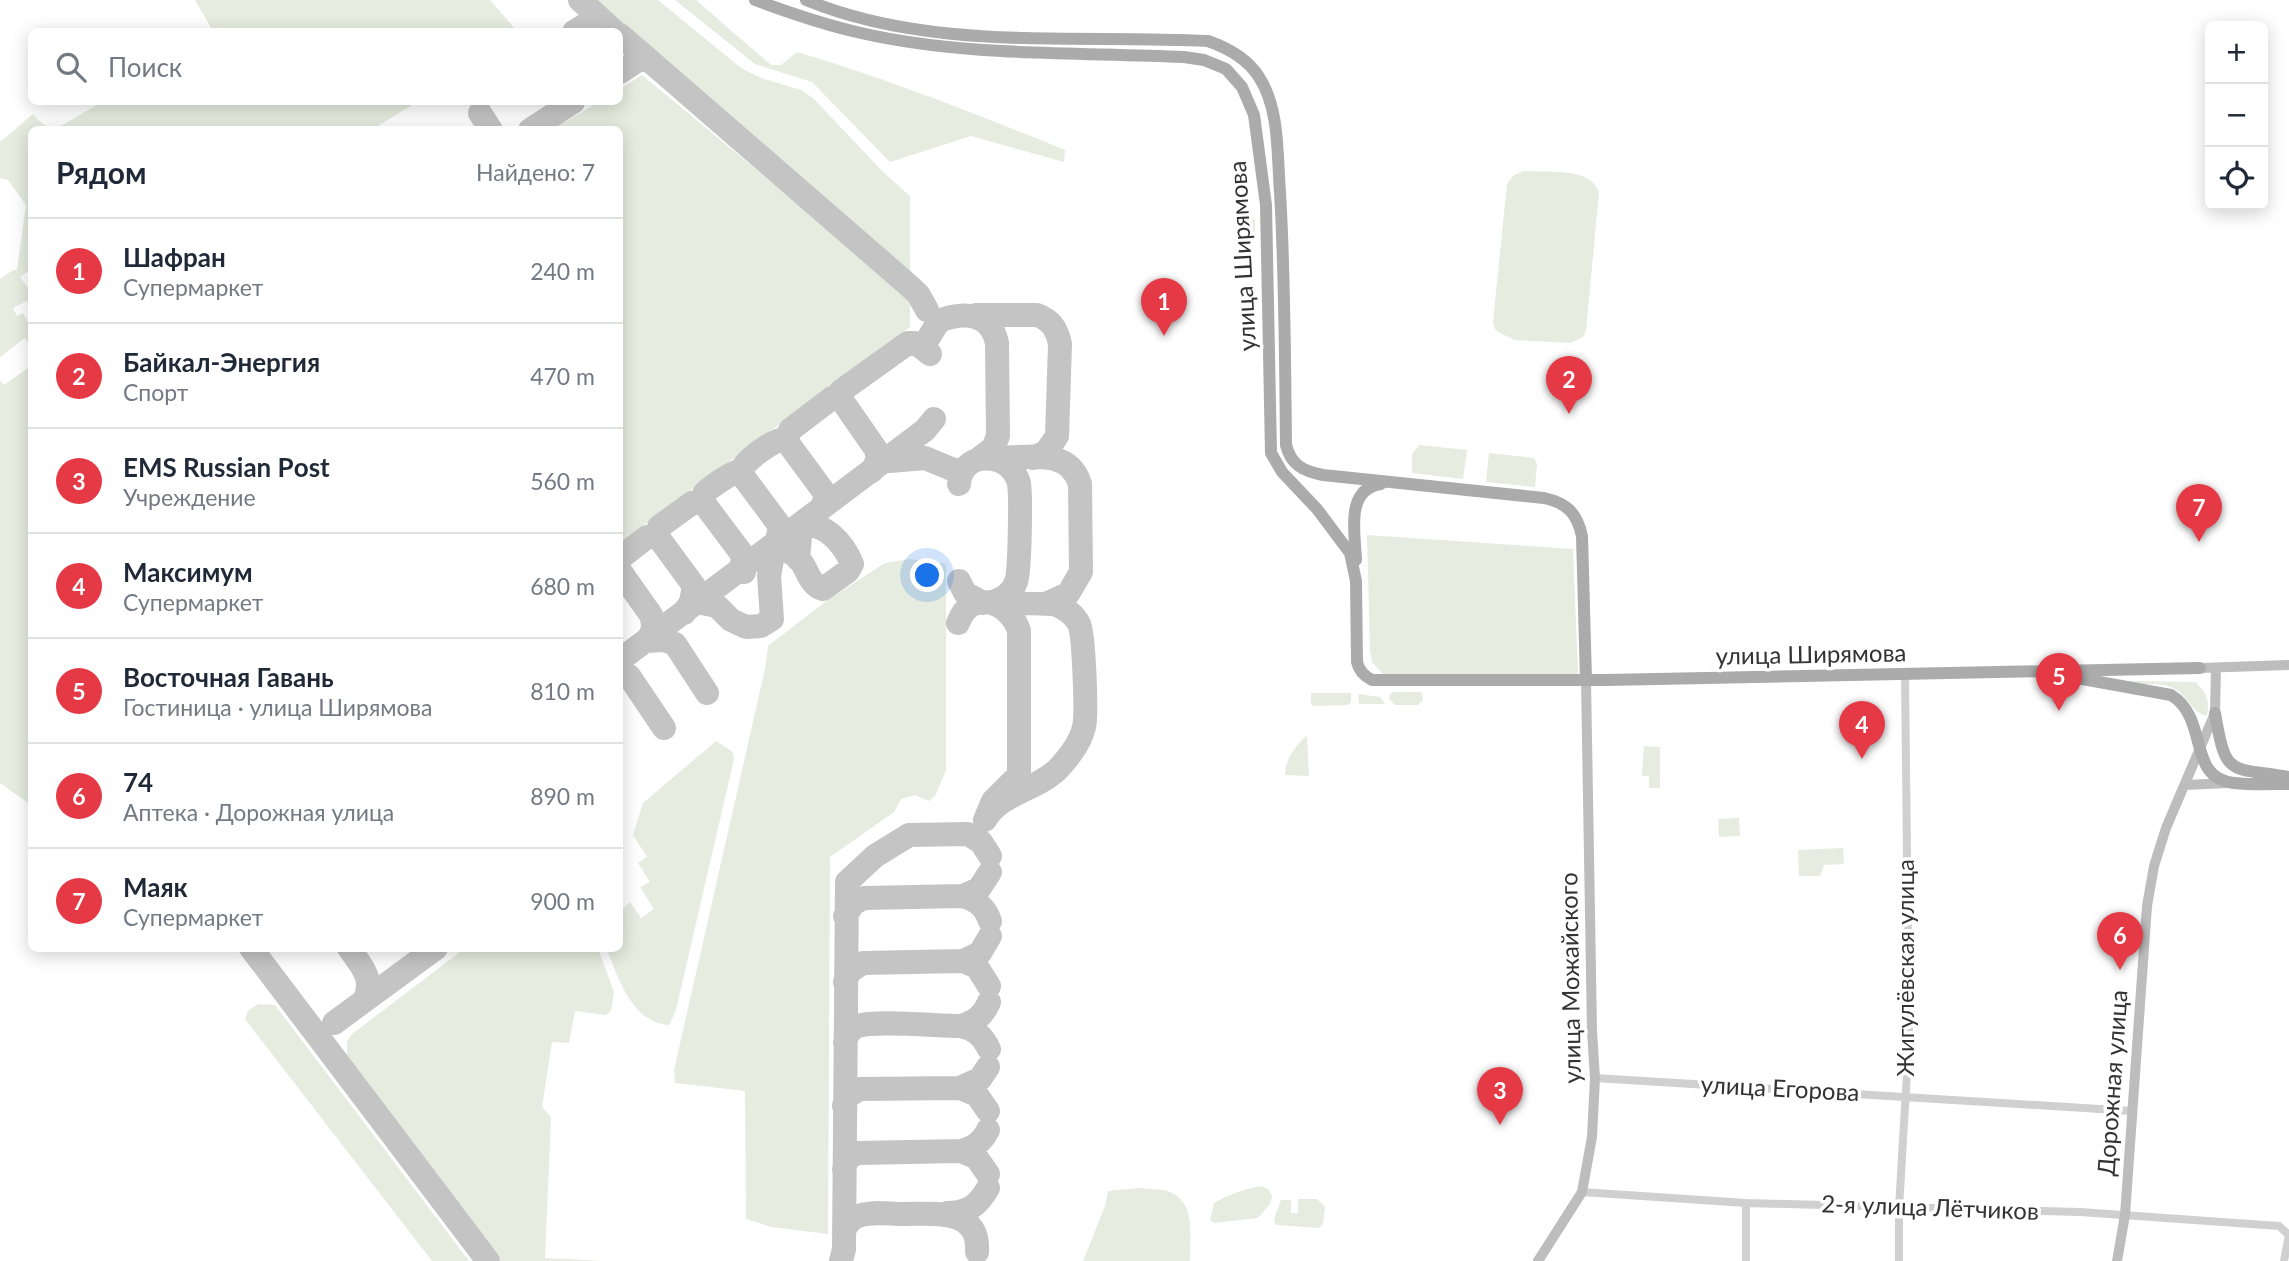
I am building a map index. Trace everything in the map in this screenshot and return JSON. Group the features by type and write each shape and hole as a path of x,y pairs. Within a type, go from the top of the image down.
{"main road":[{"name":"улица Ширямова","path":"755,0 863,34 932,45 983,50 1204,60 1217,64 1234,76 1248,98 1254,115 1265,194 1270,453 1289,481 1317,509 1347,546 1356,581 1357,662 1366,677 1372,680 1586,680 2038,671"},
{"path":"768,0 790,12"},
{"name":"улица Ширямова","path":"806,0 858,18 929,30 1081,39 1208,41 1239,56 1261,79 1272,112 1277,147 1283,244 1288,454 1298,467 1309,472 1544,498 1567,506 1579,524 1582,536 1586,680"},
{"path":"1356,581 1353,518 1358,503 1363,491 1371,486 1396,482"},
{"path":"2038,671 2289,665"},
{"name":"Дорожная улица","path":"2117,1261 2125,1215 2147,906 2154,866 2166,828 2215,713 2216,668"},
{"path":"2038,671 2171,695 2187,708 2205,767 2214,777 2232,783"},
{"name":"улица Можайского","path":"1538,1261 1582,1192 1592,1137 1595,1078 1586,680"},
{"path":"2215,713 2221,749 2232,766 2241,771 2289,778"},
{"path":"2185,785 2289,784"}],"street":[{"name":"Жигулёвская улица","path":"1899,1261 1899,1208 1909,1038 1905,674"},
{"name":"улица Егорова","path":"1595,1078 2132,1111"},
{"name":"2-я улица Лётчиков","path":"1582,1192 1746,1203 2125,1215 2279,1226 2289,1235 2284,1261"},
{"path":"1746,1203 1746,1261"}],"shaded area":[{"path":"195,0 490,0 514,28 211,28"},
{"path":"595,0 658,0 741,68 761,78 801,90 814,99 884,173 910,196 910,271"},
{"path":"675,0 696,0 771,65 781,65 797,52 865,74 1065,150 1064,162 971,136 890,162 812,82 755,64"},
{"path":"642,75 910,297 910,327 623,541 623,126 558,126 594,105 623,105 623,87"},
{"path":"97,105 412,105 378,126 60,126"},
{"path":"33,114 48,126 28,126 28,271 20,277 28,288 28,304 27,301 13,308 17,316 23,313 28,324 28,342 25,338 0,357 0,279 17,270 26,205 8,180 0,178 0,142"},
{"path":"1524,171 1577,174 1594,184 1599,192 1586,331 1583,337 1571,343 1515,340 1495,329 1493,322 1507,184 1514,175"},
{"path":"1245,211 1255,220 1255,241 1246,238"},
{"path":"28,368 28,803 0,783 0,380 4,385"},
{"path":"1419,445 1467,450 1463,479 1412,473 1412,454"},
{"path":"1489,453 1534,458 1537,464 1535,487 1486,482"},
{"path":"1367,535 1573,549 1578,674 1384,675 1372,662 1370,650"},
{"path":"910,559 946,564 946,770 935,796 929,801 915,795 901,799 894,812 830,857 828,1234 771,1227 746,1219 745,1091 675,1083 674,1070 768,646 825,602 885,563"},
{"path":"2129,681 2195,682 2207,697 2207,716 2198,712 2173,688 2128,684"},
{"path":"1393,692 1420,692 1423,700 1418,705 1395,705 1389,699"},
{"path":"1311,693 1351,693 1351,702 1348,705 1314,706 1311,704"},
{"path":"1358,694 1380,697 1385,704 1359,704"},
{"path":"1307,735 1309,776 1285,775 1292,753"},
{"path":"716,741 733,752 734,759 676,1010 669,1025 656,1022 636,1008 622,986 608,952 623,952 623,909 630,902 641,918 654,909 640,887 650,882 638,863 647,857 633,835 643,803"},
{"path":"1644,746 1660,747 1660,788 1649,788 1649,776 1642,776"},
{"path":"1739,818 1740,836 1719,837 1718,819"},
{"path":"1843,848 1844,864 1824,865 1820,876 1799,876 1798,850"},
{"path":"460,952 599,952 614,992 611,1011 606,1015 575,1011 569,1043 552,1042 542,1107 551,1117 545,1258 604,1261 500,1261 347,1058 347,1041 352,1034"},
{"path":"258,1004 275,1005 469,1261 432,1261 245,1019 248,1011"},
{"path":"1262,1186 1268,1189 1272,1196 1270,1204 1258,1218 1214,1223 1210,1220 1214,1203 1237,1192"},
{"path":"1139,1188 1167,1191 1184,1203 1190,1221 1190,1261 1083,1261 1105,1206 1108,1191"},
{"path":"1298,1199 1317,1199 1325,1207 1323,1224 1319,1228 1276,1225 1274,1219 1281,1200 1291,1200 1291,1213 1298,1213"}],"taxiway":[{"path":"580,0 611,28"},
{"path":"580,28 593,20 603,21"},
{"path":"623,38 906,283 918,294 927,310"},
{"path":"623,70 640,59 649,61"},
{"path":"536,126 568,105"},
{"path":"480,113 488,126"},
{"path":"976,315 1037,315 1050,322 1057,334 1060,344 1057,436 1046,452 1033,458"},
{"path":"929,337 939,321 958,316 983,320 994,333 997,343 998,436 993,448 980,458"},
{"path":"841,399 841,391 908,343 916,343 930,354"},
{"path":"787,440 790,430 832,398 841,399 877,451 877,461 872,471"},
{"path":"623,658 925,430 934,419"},
{"path":"741,472 747,462 759,452 785,439 824,492 825,501 820,509"},
{"path":"996,458 1033,456 1056,460 1066,464 1080,484 1081,572 1068,594 1048,603"},
{"path":"885,459 890,461 925,458 954,470"},
{"path":"959,484 961,474 967,466 982,459 1001,461 1009,466 1019,481 1020,533 1016,582 1007,595 993,602"},
{"path":"706,506 703,497 706,491 739,471 780,526 777,541"},
{"path":"658,537 659,527 692,503 700,502 706,506 742,554 743,565 737,572 744,572"},
{"path":"697,602 717,606 731,620 746,627 761,626 772,619 769,576 775,543 790,552 796,557 799,559 812,580 823,589 848,571 852,564 844,548 832,535 818,527 801,524 798,559"},
{"path":"623,556 647,537 658,537 694,586 691,602 684,613"},
{"path":"623,575 651,615 653,629 646,641 664,640 675,644 707,693"},
{"path":"959,581 965,593 983,603"},
{"path":"958,623 971,605 990,603 1007,612 1019,631 1019,775 993,801 985,820 1009,797 1041,782 1059,768 1077,743 1085,720 1081,631 1075,617 1054,604 993,602"},
{"path":"623,673 629,676 664,728"},
{"path":"841,1261 844,1249 847,882 875,856 909,835 968,834 981,842 990,856"},
{"path":"845,916 854,903 864,898 963,896 979,889 990,872"},
{"path":"963,896 980,905 990,921"},
{"path":"845,982 850,971 863,963 963,961 980,953 990,936"},
{"path":"254,952 488,1261"},
{"path":"352,952 368,980 364,1001"},
{"path":"334,1023 431,952"},
{"path":"963,961 977,967 989,986"},
{"path":"845,1043 851,1031 866,1024 960,1026 978,1018 989,1002"},
{"path":"960,1026 978,1033 989,1049"},
{"path":"960,1088 980,1079 988,1067"},
{"path":"844,1106 846,1098 859,1089 960,1088 977,1095 988,1111"},
{"path":"844,1170 848,1159 858,1153 961,1151 978,1144 988,1130"},
{"path":"961,1151 976,1157 988,1174"},
{"path":"947,1213 960,1212 971,1207 988,1188"},
{"path":"844,1231 851,1220 863,1214 940,1214 962,1220 971,1227 976,1237 977,1252"}],"place":[{"name":"Шафран","path":"1164,336"},
{"name":"Байкал-Энергия","path":"1569,414"},
{"name":"Маяк","path":"2199,542"},
{"name":"Восточная Гавань","path":"2059,711"},
{"name":"Максимум","path":"1862,759"},
{"name":"74","path":"2120,970"},
{"name":"EMS Russian Рost","path":"1500,1125"}]}
